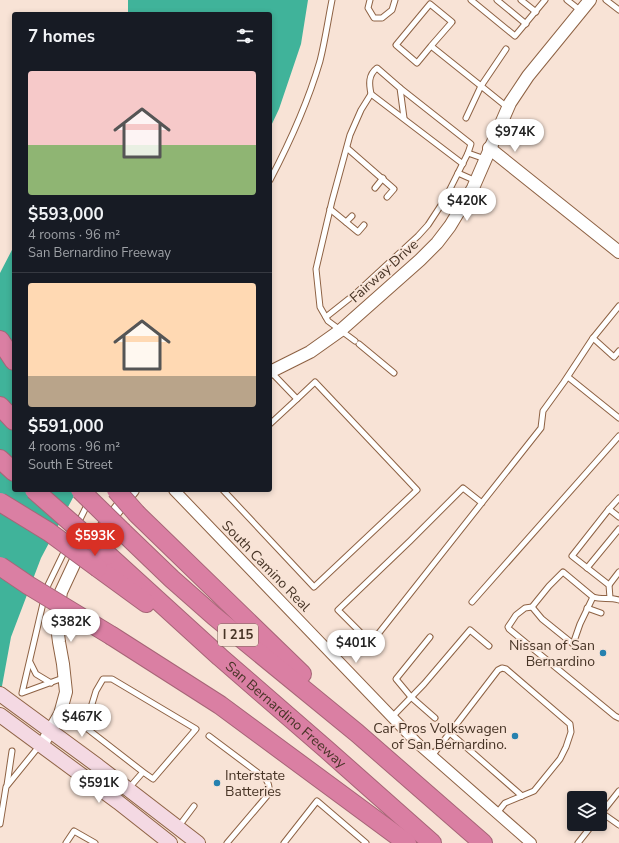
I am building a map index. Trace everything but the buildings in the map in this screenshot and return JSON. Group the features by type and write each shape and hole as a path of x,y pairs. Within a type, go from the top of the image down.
{"highway":[{"path":"0,340 12,358"},
{"path":"0,352 12,367"},
{"path":"0,406 12,419"},
{"path":"0,459 12,470"},
{"path":"36,492 103,561"},
{"path":"118,492 137,514 325,696 357,733"},
{"name":"San Bernardino Freeway","path":"86,493 124,532 214,616 357,733 483,843"},
{"path":"0,502 48,532 103,561"},
{"name":"San Bernardino Freeway","path":"103,561 220,657 432,843"},
{"path":"0,566 220,705 407,843"}],"main road":[{"path":"0,694 51,730 198,843"},
{"path":"0,715 118,802 170,843"}],"street":[{"name":"Fairway Drive","path":"272,371 310,352 342,330 437,243 457,215 476,181 484,159 508,108 528,76 590,0"},
{"path":"489,148 619,252"},
{"path":"41,745 58,720 66,692 57,626 61,592 75,562 131,492"},
{"name":"South Camino Real","path":"176,492 416,742 531,843"}],"lane":[{"path":"272,176 285,152 309,94 320,60 332,0"},
{"path":"370,0 368,8 374,18 382,18 392,10 395,0"},
{"path":"470,0 516,36 545,0"},
{"path":"497,0 526,24"},
{"path":"521,0 536,12"},
{"path":"567,0 581,11"},
{"path":"606,0 619,10"},
{"path":"430,4 452,22 432,46 417,63 396,45 430,4"},
{"path":"432,46 508,108"},
{"path":"466,118 481,86 506,49"},
{"path":"326,317 354,294 418,236 428,225 458,174 471,144 377,68 372,72 369,83 371,94 361,110 350,136 330,209 316,269 320,307 328,321 342,330 394,373"},
{"path":"400,88 404,118"},
{"path":"371,94 463,164"},
{"path":"347,148 394,189 386,197"},
{"path":"468,152 484,159"},
{"path":"458,174 476,181"},
{"path":"375,188 383,178"},
{"path":"330,209 358,232 364,225"},
{"path":"346,222 352,216"},
{"path":"482,503 463,488 338,610 371,643 542,428 543,410 568,377 593,338 619,306"},
{"path":"593,338 614,357 619,350"},
{"path":"272,373 297,399"},
{"path":"568,377 619,418"},
{"path":"225,492 314,587 417,490 315,382 272,422"},
{"path":"472,602 619,436"},
{"path":"64,678 22,693 48,585 82,513 86,493"},
{"path":"609,585 572,556 619,498"},
{"path":"609,509 619,517"},
{"path":"587,568 619,529"},
{"path":"619,600 610,598 599,599 593,597 563,572 532,607 525,608 516,615 508,627 614,716 619,718"},
{"path":"610,598 609,585 619,572"},
{"path":"532,607 542,619 573,644 580,624 593,597"},
{"path":"587,608 602,613"},
{"path":"392,717 470,630 490,646"},
{"path":"430,637 396,679 411,697 435,718"},
{"path":"30,660 36,674 51,683"},
{"path":"432,756 498,670 502,668 506,669 570,724 571,732 560,759 534,791 504,803 497,813"},
{"path":"103,678 112,679 196,729 153,780 143,772 85,727 96,692 103,678"},
{"path":"450,733 522,796"},
{"path":"209,736 265,778 270,789 267,796 227,843"},
{"path":"6,787 41,745"},
{"path":"0,824 12,751"},
{"path":"128,789 143,772"},
{"path":"607,806 619,791"},
{"path":"284,843 317,801 366,843"},
{"path":"178,827 194,806"},
{"path":"607,818 619,825"},
{"path":"66,843 74,831 95,843"},
{"path":"578,843 587,831"}],"water":[{"path":"128,0 308,0 301,44 279,109 272,124 272,12 128,12"},
{"path":"12,250 12,492 76,492 41,558 11,637 0,697 0,273"}],"place":[{"name":"Nissan of San Bernardino","path":"603,653"},
{"name":"Car Pros Volkswagen of San Bernardino.","path":"515,736"},
{"name":"Interstate Batteries","path":"217,783"}]}
